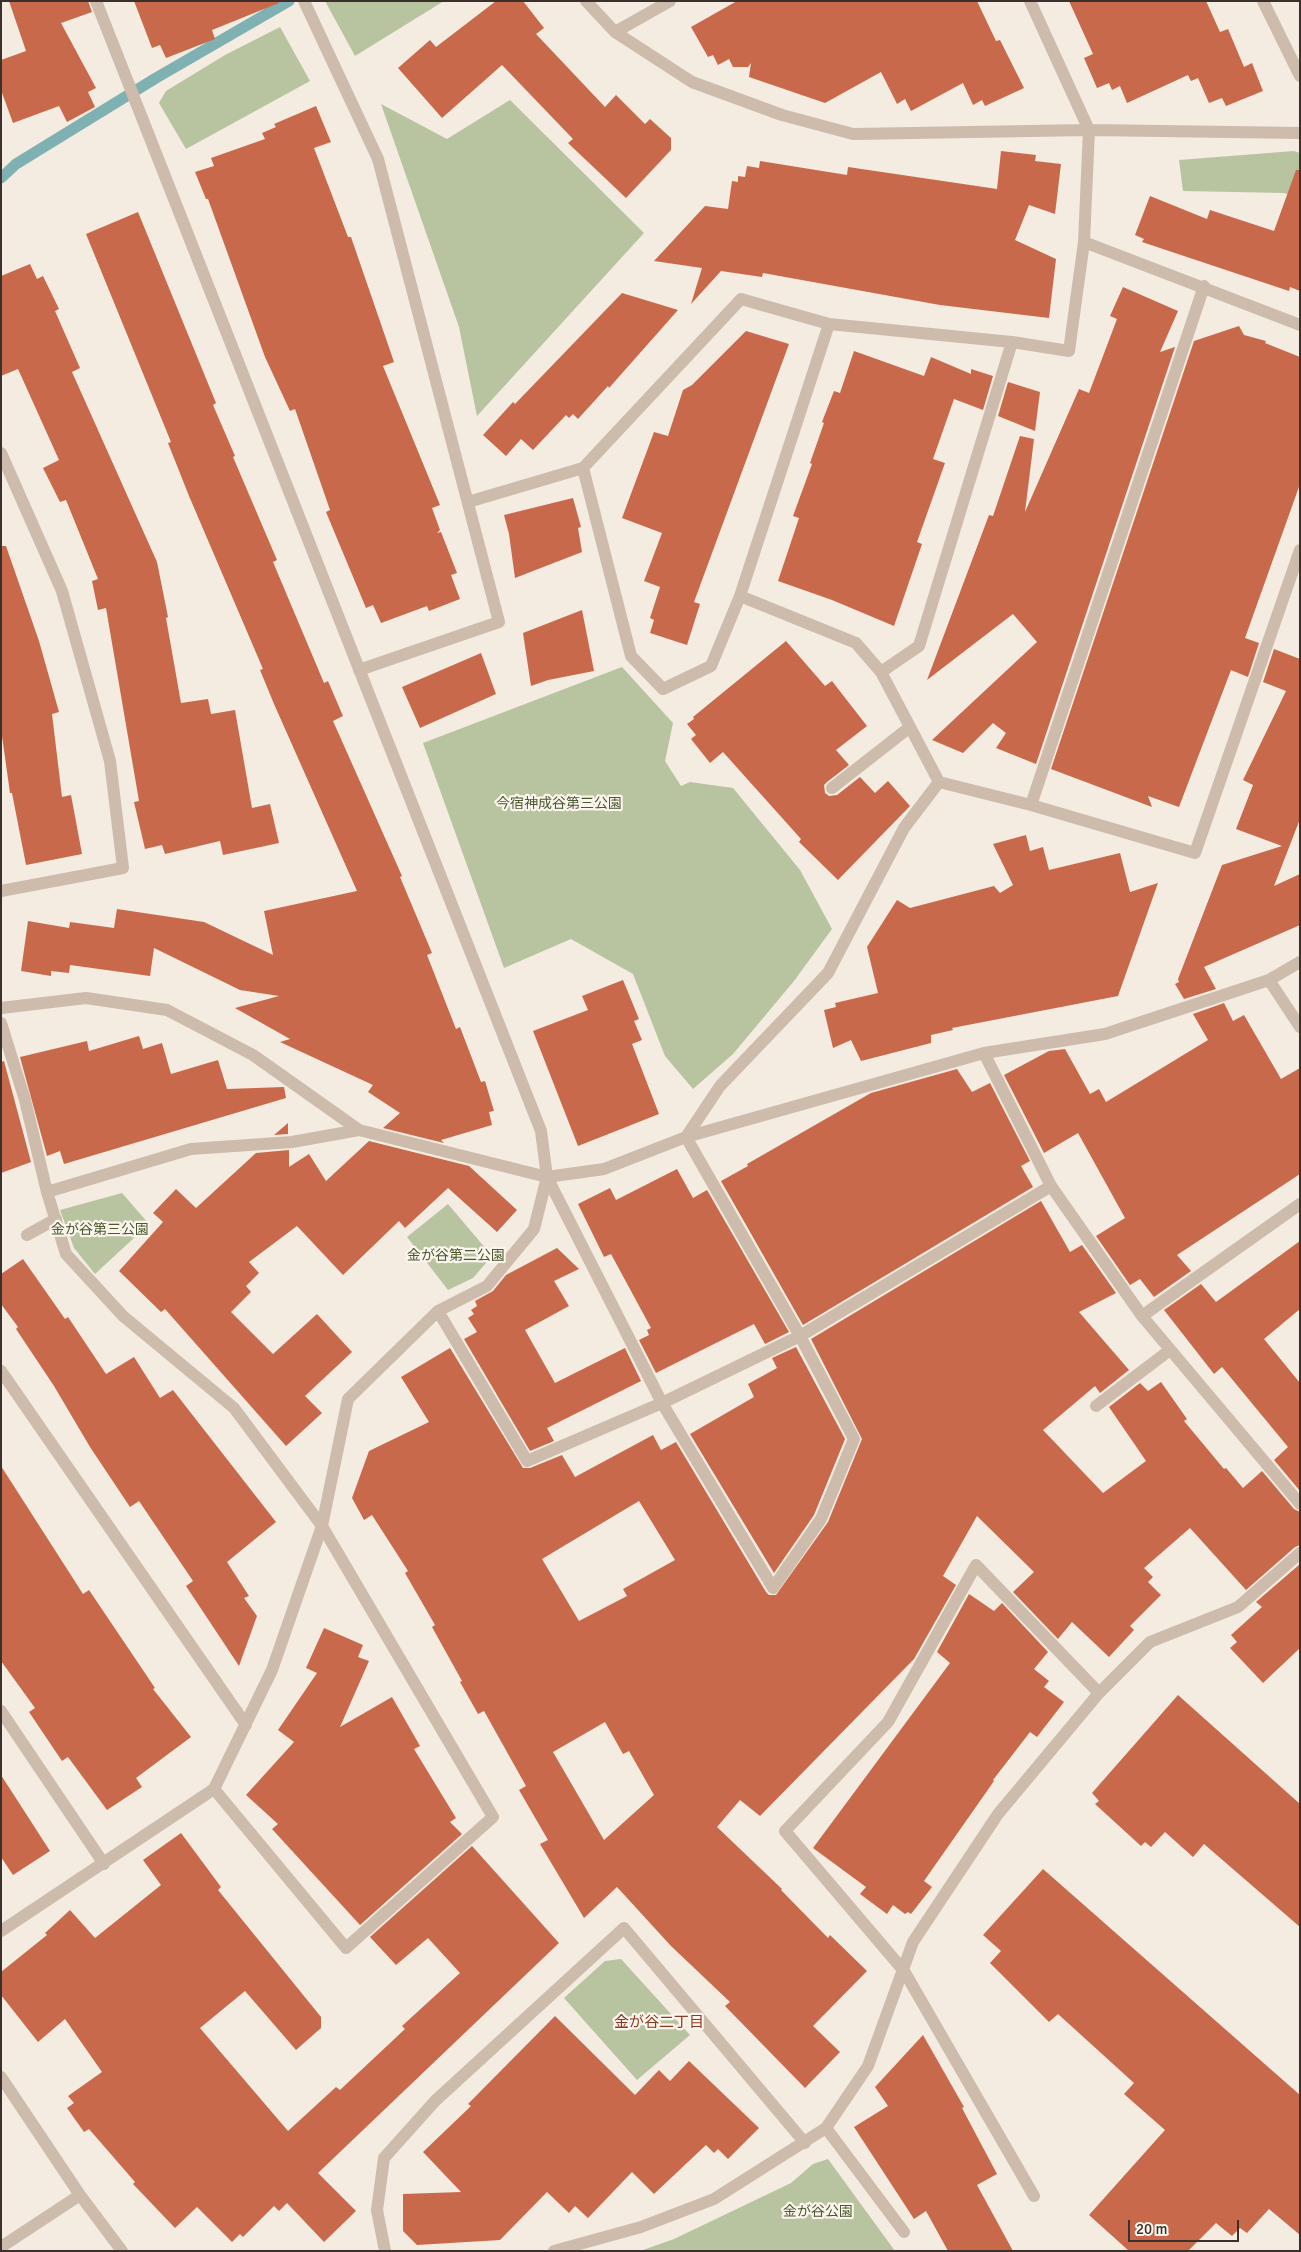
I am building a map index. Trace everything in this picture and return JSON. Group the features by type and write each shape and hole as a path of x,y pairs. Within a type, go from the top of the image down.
{"street":[{"path":"96,1 541,1131 547,1177 662,1403 773,1588 821,1519 854,1439 800,1336 686,1137"},
{"path":"304,1 378,159 499,622 359,670"},
{"path":"586,1 615,32 692,82 782,115 853,134 1089,130 1300,133"},
{"path":"615,32 670,1"},
{"path":"468,502 583,468 741,299 829,324 1012,342 1069,351 1084,242 1089,130 1030,1"},
{"path":"1263,1 1300,76"},
{"path":"1084,242 1204,286 1300,325"},
{"path":"1031,805 1204,286"},
{"path":"583,468 631,656 663,689 711,666 740,596 829,324"},
{"path":"882,672 918,646 1012,342"},
{"path":"1,453 62,591 110,761 123,868 1,891"},
{"path":"740,596 856,642 882,672 939,782 1031,805 1195,853 1300,550"},
{"path":"832,788 910,727"},
{"path":"686,1137 720,1086 828,973 904,828 939,782"},
{"path":"1,1008 86,998 167,1010 253,1055 359,1130 547,1177 604,1169 686,1137 984,1053 1105,1034 1269,980 1300,962"},
{"path":"1269,980 1300,1027"},
{"path":"1,1024 25,1100 47,1192 66,1254 122,1316 234,1408 322,1526 492,1817 346,1948 214,1789"},
{"path":"984,1053 1051,1186 1142,1316 1300,1504"},
{"path":"47,1192 191,1149 292,1142 359,1130"},
{"path":"1,1931 214,1789 272,1670 322,1526 348,1399 438,1311 487,1286 534,1229 547,1177"},
{"path":"438,1311 527,1461 662,1403 800,1336 1051,1186"},
{"path":"1142,1316 1300,1204"},
{"path":"27,1235 56,1219"},
{"path":"1096,1406 1170,1350"},
{"path":"1,1371 246,1725"},
{"path":"554,2251 641,2227 714,2199 826,2128 868,2066 913,1942 998,1814 1099,1693 1150,1642 1238,1607 1300,1553"},
{"path":"1034,2196 904,1971 785,1831 888,1722 976,1565 1099,1693"},
{"path":"1,1711 104,1864"},
{"path":"385,2251 377,2210 384,2158 435,2101 624,1928 805,2143"},
{"path":"1,2077 80,2195 122,2251"},
{"path":"826,2128 904,2232"},
{"path":"1,2247 80,2195"}],"green space":[{"path":"325,1 444,1 355,56"},
{"path":"280,27 310,81 186,149 159,103 166,91 225,55"},
{"path":"510,100 644,233 477,416 459,327 381,104 447,139"},
{"path":"1294,151 1300,153 1300,198 1284,193 1183,191 1179,160"},
{"name":"今宿神成谷第三公園","path":"622,667 673,723 665,761 681,786 690,782 733,788 800,870 832,929 794,981 733,1054 693,1089 665,1056 633,974 571,939 504,968 423,743"},
{"name":"金が谷第三公園","path":"122,1193 149,1224 95,1274 74,1248 60,1210"},
{"name":"金が谷第二公園","path":"448,1204 492,1256 473,1278 448,1290 407,1237"},
{"path":"621,1959 690,2035 637,2080 564,1998 605,1961"},
{"name":"金が谷公園","path":"828,2159 895,2251 640,2251 674,2239 791,2183 813,2164"}],"building":[{"path":"9,1 88,1 92,12 61,23 96,88 88,92 95,107 67,122 59,106 13,123 1,90 1,60 26,51"},
{"path":"134,1 279,1 279,3 212,30 215,39 166,58 160,45 152,48"},
{"path":"496,1 523,1 544,28 536,34 605,107 616,95 645,124 650,119 671,138 671,150 626,198 568,143 573,139 502,65 442,118 398,68 430,40 436,47"},
{"path":"737,1 977,1 996,41 1000,40 1024,88 985,106 982,100 973,105 963,83 911,111 905,99 897,104 881,72 825,103 749,77 751,63 748,67 733,67 729,59 718,65 713,55 708,57 691,27"},
{"path":"1069,1 1206,1 1220,32 1228,29 1244,67 1252,63 1263,91 1226,106 1222,98 1209,103 1198,78 1191,81 1188,75 1127,103 1120,86 1112,90 1109,83 1097,88 1084,58 1093,54"},
{"path":"316,106 331,142 314,148 348,237 351,237 394,362 383,366 440,505 432,508 440,530 437,533 441,532 457,573 451,575 460,599 429,611 427,606 381,623 373,605 366,608 326,512 330,510 295,409 290,411 265,357 208,199 206,199 195,172 214,166 211,158 265,139 262,133 276,127 274,124"},
{"path":"1001,151 1036,155 1035,161 1061,164 1055,214 1029,205 1015,240 1056,259 1049,318 940,305 763,273 762,277 721,271 691,304 702,268 654,261 705,206 728,209 732,181 738,182 738,176 745,177 747,166 759,168 760,161 847,175 848,167 997,189"},
{"path":"1296,170 1300,170 1300,291 1290,287 1289,291 1142,242 1144,239 1135,235 1150,196 1207,219 1210,210 1274,231"},
{"path":"138,212 216,403 213,405 235,456 233,457 277,560 273,562 324,683 328,681 343,716 333,721 402,876 400,877 432,953 427,955 456,1029 460,1027 481,1082 485,1081 494,1111 489,1112 492,1125 441,1140 444,1143 383,1128 400,1113 368,1092 373,1085 280,1042 290,1039 235,1008 279,996 240,990 154,948 150,976 70,965 69,973 51,971 51,976 21,971 28,921 69,928 70,922 114,928 117,909 204,922 273,955 264,911 357,891 274,704 260,670 263,669 189,496 168,443 171,442 86,234"},
{"path":"30,264 37,279 43,276 59,309 55,311 80,368 72,372 157,562 168,617 166,618 181,703 208,699 211,714 235,710 252,808 270,804 279,843 223,855 220,841 165,854 162,845 145,849 134,802 139,801 106,608 98,610 92,581 98,579 66,500 60,502 43,468 59,460 18,369 1,376 1,276"},
{"path":"1123,287 1178,311 1160,352 1175,347 1036,764 996,748 1006,733 993,723 963,753 932,740 1037,642 1013,614 927,680 989,515 993,516 1020,436 1034,439 1025,512 1079,389 1089,393 1117,319 1110,316"},
{"path":"622,293 678,310 609,388 608,386 578,419 573,414 569,418 566,415 533,450 521,439 506,456 483,435 513,402 515,404"},
{"path":"1239,326 1244,335 1266,341 1265,343 1300,357 1300,484 1245,638 1259,643 1248,677 1231,670 1179,807 1148,796 1152,807 1051,769 1194,341"},
{"path":"746,331 789,344 694,602 700,604 687,645 650,633 654,620 650,618 660,587 644,581 662,533 622,518 654,432 668,436 683,390 692,385"},
{"path":"854,351 924,376 931,357 971,374 971,369 993,376 983,410 954,399 933,459 945,463 917,542 922,544 894,626 832,600 778,581 799,518 793,516 812,464 810,463 824,423 822,422 834,391 840,393"},
{"path":"1008,382 1040,392 1035,431 998,416"},
{"path":"573,498 581,527 578,528 582,552 515,578 509,534 504,515"},
{"path":"1,546 6,546 39,641 59,712 52,714 62,797 71,795 82,854 26,865 12,793 10,793 1,729"},
{"path":"582,610 594,671 548,680 531,686 523,633"},
{"path":"786,641 825,686 832,681 867,726 836,750 849,765 824,785 825,793 829,796 837,795 860,777 875,793 888,781 910,806 838,880 799,842 801,839 723,752 710,763 691,739 696,735 687,724 694,719 693,717"},
{"path":"1274,649 1300,659 1300,819 1274,886 1300,874 1300,925 1204,967 1216,989 1184,999 1175,984 1179,982 1178,979 1222,865 1282,846 1236,829 1253,785 1243,780 1286,691 1263,682"},
{"path":"481,653 496,694 420,728 402,687"},
{"path":"1026,835 1030,851 1043,847 1049,870 1120,853 1130,892 1158,883 1118,996 952,1028 953,1030 931,1035 931,1043 861,1061 851,1040 833,1048 824,1010 836,1007 835,1003 878,993 867,947 897,900 910,908 994,886 1000,893 1013,885 993,844"},
{"path":"623,980 639,1019 634,1021 642,1040 632,1044 659,1114 578,1146 533,1031 588,1010 582,996"},
{"path":"1224,1003 1233,1021 1244,1015 1281,1079 1300,1068 1300,1174 1177,1255 1191,1271 1154,1297 1140,1279 1130,1285 1096,1236 1125,1218 1078,1133 1044,1153 1004,1075 1049,1051 1065,1049 1090,1094 1099,1089 1106,1102 1208,1040 1193,1014"},
{"path":"139,1036 143,1049 162,1043 171,1074 218,1060 227,1089 284,1087 286,1098 64,1164 60,1151 47,1156 20,1057 87,1041 89,1051"},
{"path":"4,1061 31,1162 1,1173 1,1062"},
{"path":"957,1069 972,1092 990,1083 1030,1161 1021,1166 1033,1187 803,1325 721,1181 748,1166 747,1164 871,1093"},
{"path":"288,1123 288,1134 274,1135"},
{"path":"369,1141 469,1166 517,1210 497,1232 448,1188 405,1228 399,1221 343,1275 297,1226 249,1262 259,1273 246,1286 251,1292 231,1312 273,1354 317,1314 352,1352 305,1396 322,1413 286,1446 165,1309 161,1312 119,1271 163,1222 153,1213 176,1189 196,1208 256,1153 289,1150 289,1167 309,1154 326,1181"},
{"path":"677,1169 693,1198 707,1190 789,1332 765,1344 754,1324 656,1373 639,1340 649,1335 647,1330 651,1328 611,1254 604,1257 578,1204 610,1188 616,1200"},
{"path":"1041,1201 1070,1252 1082,1245 1116,1293 1079,1312 1129,1370 1100,1393 1095,1386 1043,1430 1103,1493 1146,1461 1109,1407 1140,1383 1148,1391 1161,1382 1187,1419 1184,1421 1224,1469 1226,1468 1243,1488 1262,1471 1294,1509 1300,1512 1300,1545 1295,1547 1246,1590 1190,1528 1144,1568 1153,1577 1148,1582 1161,1595 1130,1626 1134,1630 1109,1657 1072,1622 1058,1639 1013,1592 1034,1572 977,1516 943,1576 956,1585 914,1659 760,1816 740,1800 717,1827 782,1889 828,1938 830,1935 867,1971 813,2026 840,2052 805,2088 725,2006 730,2002 671,1946 617,1887 584,1918 540,1844 548,1840 519,1790 526,1786 484,1711 478,1714 460,1682 462,1681 432,1627 435,1625 405,1573 408,1571 372,1515 364,1520 352,1498 369,1451 429,1422 401,1377 450,1348 523,1468 530,1468 562,1455 575,1477 653,1435 661,1450 676,1442 766,1592 769,1595 776,1595 828,1522 862,1439 811,1339","holes":["639,1501 675,1560 623,1589 627,1596 579,1621 542,1559","605,1722 623,1754 629,1751 654,1795 604,1840 553,1752"]},
{"path":"1300,1241 1300,1309 1264,1339 1300,1383 1300,1491 1274,1460 1288,1447 1222,1367 1214,1374 1164,1310 1201,1284 1216,1302"},
{"path":"557,1248 579,1269 554,1281 569,1306 525,1330 555,1383 625,1348 641,1381 547,1428 554,1441 530,1451 464,1339 477,1332 468,1318 474,1314 471,1310 477,1306 475,1301 493,1291 506,1275"},
{"path":"23,1259 65,1319 68,1317 106,1374 134,1357 160,1398 173,1390 276,1522 227,1562 249,1596 244,1598 257,1616 239,1666 186,1586 193,1581 139,1501 130,1507 16,1329 18,1327 1,1304 1,1274"},
{"path":"796,1347 845,1439 814,1515 774,1573 690,1434 754,1397 748,1384 777,1368 772,1358"},
{"path":"1,1466 83,1594 89,1590 155,1688 153,1689 191,1737 136,1778 142,1787 107,1810 68,1757 62,1761 29,1712 35,1708 1,1661"},
{"path":"1300,1564 1300,1648 1263,1683 1230,1648 1237,1642 1231,1635 1262,1607 1256,1602"},
{"path":"969,1594 994,1611 1002,1603 1048,1652 1034,1669 1049,1681 1044,1687 1064,1702 1037,1737 1030,1732 993,1780 924,1881 932,1887 911,1914 908,1912 905,1914 893,1905 887,1914 860,1894 866,1887 813,1848 950,1663 937,1652"},
{"path":"324,1628 363,1645 358,1657 369,1661 340,1727 392,1697 420,1746 414,1749 456,1818 450,1822 462,1834 360,1925 272,1829 278,1824 246,1795 294,1742 278,1730 317,1673 306,1668"},
{"path":"1178,1695 1300,1804 1300,1927 1204,1844 1193,1857 1165,1832 1151,1847 1145,1842 1141,1846 1095,1804 1099,1801 1092,1793"},
{"path":"1,1775 50,1851 13,1875 1,1857"},
{"path":"181,1833 221,1887 218,1890 321,2017 321,2028 296,2050 245,1991 200,2028 288,2131 336,2087 340,2090 405,2029 402,2026 460,1973 428,1938 396,1965 370,1937 472,1846 559,1943 318,2173 356,2211 324,2242 287,2203 279,2211 274,2206 243,2237 240,2234 232,2242 197,2207 175,2228 133,2184 135,2182 89,2129 84,2132 67,2108 74,2103 68,2096 102,2072 65,2019 38,2042 1,1995 1,1972 47,1935 45,1933 70,1910 95,1938 161,1885 143,1860"},
{"path":"1043,1869 1300,2095 1300,2235 1269,2209 1247,2233 1240,2228 1232,2236 1216,2223 1188,2251 1129,2251 1089,2215 1165,2130 1124,2094 1134,2083 1058,2014 1049,2022 990,1963 1001,1951 983,1935"},
{"path":"555,2016 635,2095 659,2070 670,2081 689,2061 759,2128 728,2159 718,2149 714,2153 706,2145 654,2194 632,2172 588,2218 575,2206 569,2213 547,2192 500,2240 417,2245 403,2231 403,2194 461,2192 423,2152 471,2106 468,2104"},
{"path":"923,2035 964,2107 962,2108 997,2174 977,2185 1013,2251 948,2251 926,2211 914,2219 854,2127 888,2106 875,2087"}],"waterway":[{"path":"1,178 16,164 156,78 289,1"}],"district":[{"name":"金が谷二丁目","path":"659,2023"}]}
